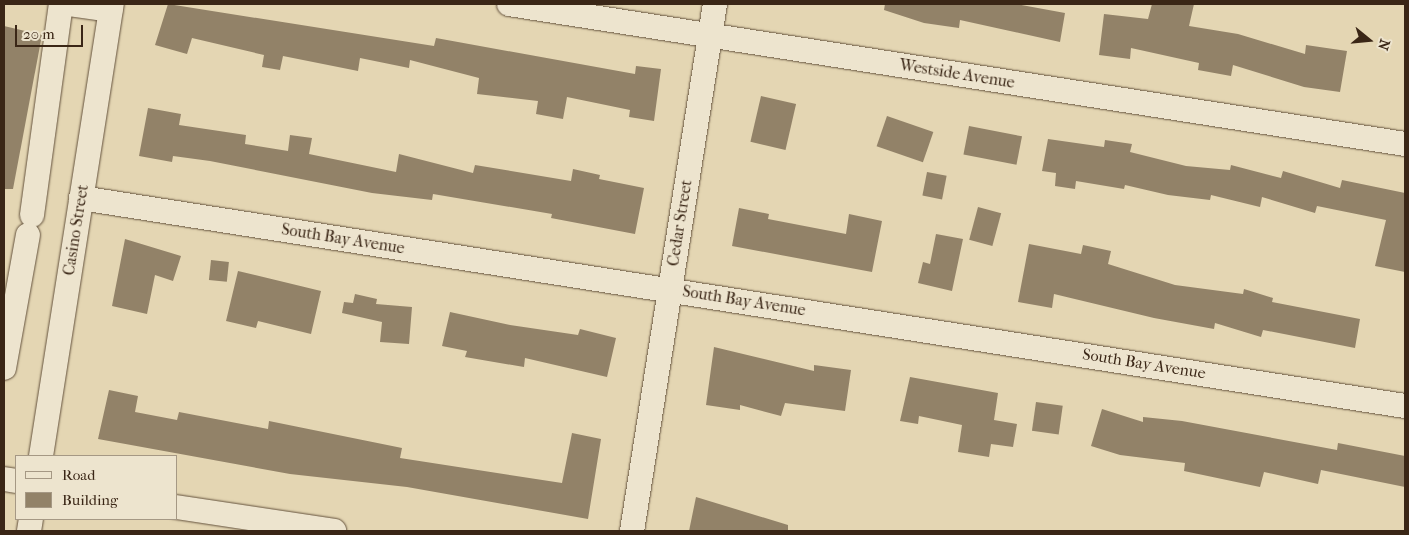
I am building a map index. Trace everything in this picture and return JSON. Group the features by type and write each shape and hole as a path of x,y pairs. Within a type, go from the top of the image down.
{"street":[{"path":"4,368 30,225 61,4"},
{"path":"69,4 111,7"},
{"name":"Westside Avenue","path":"509,4 1405,144"},
{"name":"Cedar Street","path":"632,531 715,4"},
{"name":"Casino Street","path":"41,455 111,7"},
{"name":"South Bay Avenue","path":"82,198 1405,406"},
{"path":"178,506 334,531"}],"building":[{"path":"168,4 434,46 436,38 635,74 636,66 661,69 654,121 629,117 630,110 567,97 563,119 536,114 538,101 477,94 479,78 410,60 409,68 360,58 358,71 283,56 280,70 262,67 264,55 192,38 187,54 155,45"},
{"path":"885,4 1016,4 1065,13 1060,42 960,20 959,28 924,23 884,10"},
{"path":"1152,4 1194,4 1189,26 1238,34 1305,54 1306,45 1347,51 1340,92 1304,87 1233,65 1231,76 1198,70 1199,63 1131,48 1130,59 1099,55 1104,14 1148,19"},
{"path":"4,26 42,35 13,189 4,189"},
{"path":"761,96 796,104 786,150 750,142"},
{"path":"148,108 181,114 179,125 246,135 245,144 288,151 290,135 312,138 309,154 396,172 399,154 473,173 475,165 571,181 573,169 600,175 599,179 644,188 635,234 551,218 552,214 433,194 432,200 372,193 210,161 173,156 172,162 139,156"},
{"path":"887,116 933,132 923,162 877,146"},
{"path":"969,126 1022,136 1016,165 963,154"},
{"path":"1048,139 1104,147 1105,140 1132,144 1130,152 1186,166 1230,170 1231,165 1281,178 1283,171 1340,188 1342,180 1405,193 1405,272 1375,266 1386,220 1317,206 1315,213 1262,197 1260,207 1211,195 1210,200 1168,195 1125,185 1124,189 1076,181 1075,189 1055,186 1056,173 1042,171"},
{"path":"927,172 947,176 942,199 922,196"},
{"path":"978,207 1001,213 992,246 969,240"},
{"path":"739,208 769,214 768,219 846,234 849,214 882,221 872,272 732,246"},
{"path":"936,234 963,239 952,291 918,283 923,262 930,264"},
{"path":"125,239 181,256 173,281 155,275 147,314 112,306"},
{"path":"1029,244 1081,254 1083,245 1111,251 1108,264 1175,285 1243,294 1244,289 1273,298 1272,302 1360,319 1355,348 1263,330 1261,337 1215,323 1214,329 1154,318 1054,294 1052,308 1018,302"},
{"path":"211,260 229,262 227,282 209,280"},
{"path":"238,271 321,291 311,334 258,321 256,328 226,321"},
{"path":"355,294 377,299 376,304 412,307 409,344 380,342 382,322 342,313 344,302 353,303"},
{"path":"450,312 510,325 578,335 580,329 616,338 607,377 525,358 524,367 465,357 467,351 442,346"},
{"path":"714,347 814,371 814,365 851,370 845,411 785,403 781,416 740,405 740,410 706,405"},
{"path":"910,377 998,393 994,420 1017,424 1013,447 991,444 989,457 958,452 962,425 919,416 918,424 900,421"},
{"path":"109,390 138,396 135,412 177,420 179,412 268,429 269,421 402,448 400,458 562,483 572,433 601,439 588,519 407,487 290,474 98,439"},
{"path":"1036,402 1063,406 1059,434 1032,431"},
{"path":"1102,409 1143,422 1143,417 1182,421 1337,450 1338,443 1405,456 1405,487 1321,470 1318,484 1264,472 1260,487 1184,471 1185,463 1120,455 1091,446"},
{"path":"696,497 788,525 788,531 689,531"}]}
